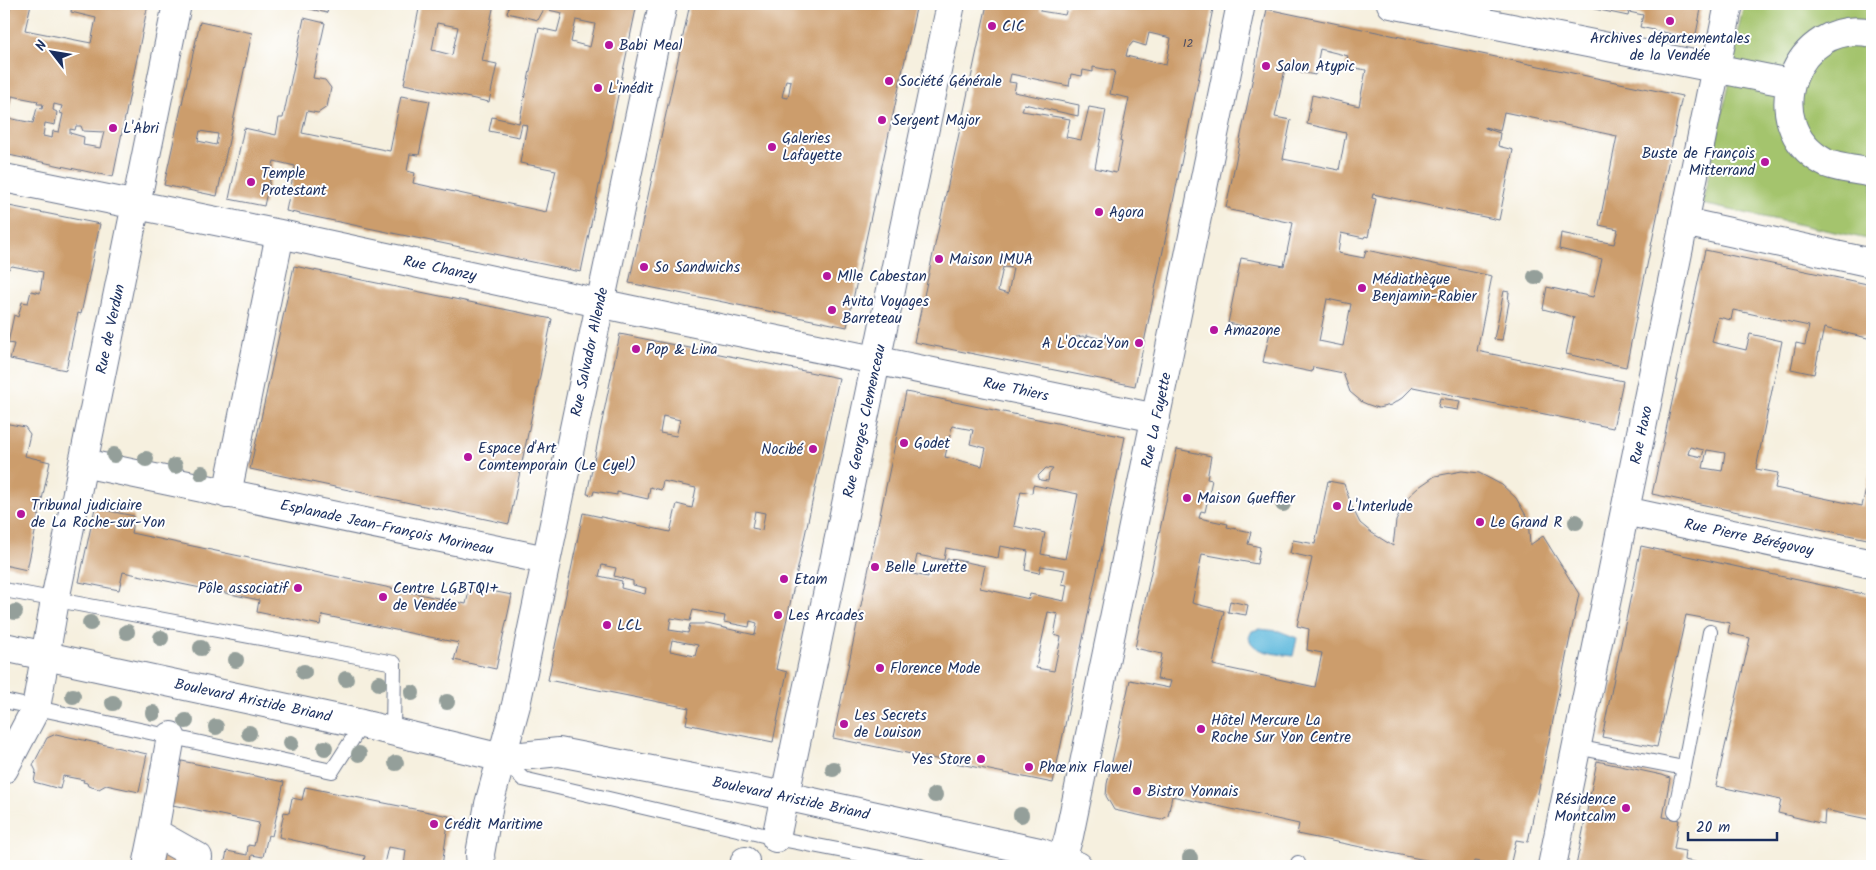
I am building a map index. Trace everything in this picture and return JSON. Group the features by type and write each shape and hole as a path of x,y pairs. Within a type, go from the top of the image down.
{"street":[{"name":"Rue de Verdun","path":"4,769 36,708 55,600 177,4"},
{"name":"Rue Salvador Allende","path":"481,866 480,854 489,804 516,705 663,4"},
{"name":"Rue Georges Clemenceau","path":"776,838 951,4"},
{"name":"Rue La Fayette","path":"1067,857 1241,4"},
{"path":"1391,4 1790,83"},
{"name":"Rue Haxo","path":"1552,866 1729,4"},
{"path":"1872,34 1860,31 1837,34 1816,45 1800,62 1790,83 1788,106 1794,129 1806,149 1825,163 1872,173"},
{"name":"Rue Chanzy","path":"4,178 280,234 876,360"},
{"path":"1684,222 1872,263"},
{"path":"228,494 280,234"},
{"name":"Rue Thiers","path":"876,360 1156,418"},
{"name":"Esplanade Jean-François Morineau","path":"83,463 546,560"},
{"name":"Rue Pierre Bérégovoy","path":"1625,511 1872,564"},
{"name":"Boulevard Aristide Briand","path":"4,647 362,724 502,758 559,752 785,796 1067,857"},
{"path":"147,866 171,736"},
{"path":"154,832 198,857 196,866"}],"lane":[{"path":"4,590 394,663 394,732"},
{"path":"1675,812 1710,632"},
{"path":"4,701 332,771 362,724"},
{"path":"1576,747 1684,768"},
{"path":"502,758 523,779 776,838 921,866"}],"green space":[{"path":"1744,4 1872,4 1872,240 1702,204 1729,84 1731,60"}],"water":[{"path":"1259,629 1279,631 1297,638 1293,656 1260,650 1251,642 1249,637 1252,631"}],"building":[{"path":"11,4 31,4 25,30 91,43 96,18 71,12 72,4 148,4 113,177 4,154 4,40","holes":["12,96 38,101 37,104 43,104 42,109 37,108 33,123 8,118","54,104 62,106 60,113 63,114 59,132 53,131 52,138 43,136 45,123 55,125 57,112 53,110","76,126 81,126 83,131 104,132 100,148 83,145 84,137 70,133 70,129 75,130"]},
{"path":"307,4 329,4 327,13 306,8"},
{"path":"420,4 494,4 482,61 497,64 489,102 404,84","holes":["437,23 458,27 452,55 432,50"]},
{"path":"510,4 637,4 581,272 286,211 295,166 274,161 264,206 229,199 244,128 276,135 279,118 283,118 304,18 325,23 313,78 325,80 331,88 327,107 318,113 307,111 302,133 390,151 401,96 430,101 419,155 410,154 407,171 415,173 413,183 546,212 556,170 520,163 527,125 522,124 519,137 489,131 492,117 519,123 539,28 557,32 562,13 544,9 538,20 507,13","holes":["576,20 595,24 590,47 571,42"]},
{"path":"690,4 917,4 847,327 629,283","holes":["786,80 791,81 788,98 782,97"]},
{"path":"987,4 1041,4 1040,11 1065,15 1068,4 1214,4 1135,386 914,342","holes":["1149,33 1171,38 1166,65 1126,56 1128,48 1133,42 1146,46","1093,67 1115,71 1110,94 1129,98 1120,141 1122,142 1116,173 1095,168 1106,110 1089,107 1081,140 1066,137 1070,119 1022,111 1024,104 1078,116 1079,105 1014,92 1016,83 1009,82 1011,74 1069,86 1071,74 1082,76 1083,70 1093,72","1003,267 1013,268 1008,294 998,291","1087,335 1101,339 1099,349 1089,347 1089,344 1075,341 1076,337 1083,336 1087,338"]},
{"name":"Archives départementales de la Vendée","path":"1571,4 1702,4 1695,39 1640,27 1643,15 1629,12 1628,16"},
{"path":"1267,9 1682,96 1626,367 1566,354 1574,317 1543,309 1547,287 1593,297 1602,259 1559,249 1561,233 1614,244 1618,229 1599,225 1617,136 1504,112 1500,131 1485,127 1500,133 1498,146 1513,150 1499,220 1373,194 1372,198 1376,199 1368,237 1365,236 1364,238 1341,233 1338,253 1364,258 1366,250 1492,276 1477,351 1623,381 1613,428 1413,387 1402,398 1391,405 1378,408 1362,402 1350,392 1343,373 1313,367 1312,372 1263,362 1270,332 1228,323 1241,258 1284,266 1293,223 1226,208","holes":["1320,49 1348,56 1345,66 1366,70 1359,106 1312,95 1307,124 1346,133 1339,170 1283,159 1291,120 1275,117 1285,69 1315,75","1327,299 1351,304 1343,346 1319,341"]},
{"path":"200,22 252,33 217,196 164,185","holes":["200,131 218,134 216,145 198,141"]},
{"path":"4,205 100,224 81,314 78,313 66,370 10,359 14,344 8,343 14,315 18,317 22,302 28,303 31,291 40,293 43,272 12,266 4,273"},
{"path":"1705,250 1872,285 1872,339 1824,328 1814,374 1791,369 1796,343 1805,345 1809,326 1733,310 1731,320 1718,317 1712,342 1746,350 1750,334 1782,341 1756,469 1778,473 1775,488 1862,506 1872,464 1872,540 1652,494","holes":["1690,447 1704,450 1702,457 1688,454","1707,450 1725,453 1722,471 1703,468"]},
{"path":"294,266 552,319 509,524 250,469"},
{"path":"1504,291 1509,292 1509,302 1502,340 1494,339"},
{"path":"620,334 839,378 776,669 787,672 773,742 686,724 689,708 548,680 583,513 670,532 677,504 692,508 696,488 663,481 661,490 650,487 648,499 617,492 617,495 594,491 593,495 587,494","holes":["663,416 680,420 676,436 660,433","755,511 765,513 762,530 752,528","602,565 616,568 614,576 633,581 633,585 646,588 645,594 621,588 622,581 599,576","693,610 725,616 724,622 749,627 750,621 757,623 755,635 707,624 690,624 688,633 669,630 671,618 690,621","672,640 698,645 695,656 670,651"]},
{"path":"906,392 1125,437 1053,783 833,738","holes":["952,426 973,430 970,444 986,448 982,466 945,457","1046,468 1053,469 1049,474 1048,481 1040,480 1038,476","1033,485 1078,494 1065,559 1041,554 1045,533 1014,526 1021,491 1032,493","1000,546 1028,551 1025,570 1039,573 1041,566 1065,570 1062,584 1067,585 1064,601 1030,594 1029,599 980,588 985,566 957,560 947,559 944,571 929,568 928,577 913,574 917,555 944,560 946,548 998,558","1048,612 1058,614 1054,635 1061,637 1054,671 1036,668"]},
{"path":"1440,398 1460,401 1458,410 1438,407"},
{"name":"Tribunal judiciaire de La Roche-sur-Yon","path":"4,423 25,427 30,434 25,456 50,462 27,570 4,565"},
{"path":"1177,449 1211,456 1207,479 1212,480 1205,512 1201,511 1199,518 1228,524 1227,527 1251,532 1248,544 1260,547 1257,564 1202,554 1192,603 1224,611 1213,665 1315,687 1322,653 1307,650 1309,629 1297,626 1312,558 1290,553 1293,540 1315,544 1328,481 1344,484 1360,523 1393,546 1396,521 1408,497 1435,476 1462,471 1479,473 1502,485 1516,498 1528,519 1530,545 1543,536 1579,594 1528,842 1516,840 1510,866 1474,861 1473,866 1455,866 1297,834 1299,824 1172,796 1168,816 1161,820 1114,810 1106,796 1107,784 1130,680 1169,688 1171,681 1157,679 1162,654 1135,648"},
{"name":"Pôle associatif","path":"95,508 134,516 131,533 466,604 470,587 512,595 496,669 454,660 459,643 322,615 320,625 257,612 259,600 123,572 119,590 79,582"},
{"path":"1641,546 1872,596 1872,820 1825,810 1824,824 1778,813 1781,800 1716,786 1750,638 1728,633 1730,623 1686,615 1657,747 1602,737"},
{"path":"1230,601 1248,605 1246,615 1228,612"},
{"path":"56,734 147,754 139,792 106,785 99,789 88,786 87,783 83,782 84,780 63,776 60,789 34,782 36,771 33,765 47,738"},
{"path":"177,760 284,782 272,836 268,835 263,857 252,855 250,866 224,866 227,851 247,855 248,845 254,846 259,823 168,804"},
{"name":"Résidence Montcalm","path":"1597,761 1670,778 1663,817 1679,820 1674,849 1685,851 1684,860 1699,863 1698,866 1576,866"},
{"path":"305,787 449,816 442,866 404,866 406,850 388,847 384,864 395,866 363,866 365,856 279,837 284,812 289,813 292,798 302,800"},
{"path":"159,852 183,857 181,866 156,866"}],"place":[{"name":"Archives départementales de la Vendée","path":"1670,21"},
{"name":"CIC","path":"992,26"},
{"name":"Babi Meal","path":"609,45"},
{"name":"Salon Atypic","path":"1266,66"},
{"name":"Société Générale","path":"889,81"},
{"name":"L'inédit","path":"598,88"},
{"name":"Sergent Major","path":"882,120"},
{"name":"L'Abri","path":"113,128"},
{"name":"Galeries Lafayette","path":"772,147"},
{"name":"Buste de François Mitterrand","path":"1765,162"},
{"name":"Temple Protestant","path":"251,182"},
{"name":"Agora","path":"1099,212"},
{"name":"Maison IMUA","path":"939,259"},
{"name":"So Sandwichs","path":"644,267"},
{"name":"Mlle Cabestan","path":"827,276"},
{"name":"Médiathèque Benjamin-Rabier","path":"1362,288"},
{"name":"Avita Voyages Barreteau","path":"832,310"},
{"name":"Amazone","path":"1214,330"},
{"name":"A L'Occaz'Yon","path":"1139,343"},
{"name":"Pop & Lina","path":"636,349"},
{"name":"Godet","path":"904,443"},
{"name":"Nocibé","path":"813,449"},
{"name":"Espace d'Art Comtemporain (Le Cyel)","path":"468,457"},
{"name":"Maison Gueffier","path":"1187,498"},
{"name":"L'Interlude","path":"1337,506"},
{"name":"Tribunal judiciaire de La Roche-sur-Yon","path":"21,514"},
{"name":"Le Grand R","path":"1480,522"},
{"name":"Belle Lurette","path":"875,567"},
{"name":"Etam","path":"784,579"},
{"name":"Pôle associatif","path":"298,588"},
{"name":"Centre LGBTQI+ de Vendée","path":"383,597"},
{"name":"Les Arcades","path":"778,615"},
{"name":"LCL","path":"607,625"},
{"name":"Florence Mode","path":"880,668"},
{"name":"Les Secrets de Louison","path":"844,724"},
{"name":"Hôtel Mercure La Roche Sur Yon Centre","path":"1201,729"},
{"name":"Yes Store","path":"981,759"},
{"name":"Phœnix Flawel","path":"1029,767"},
{"name":"Bistro Yonnais","path":"1137,791"},
{"name":"Résidence Montcalm","path":"1626,808"},
{"name":"Crédit Maritime","path":"434,824"}]}
